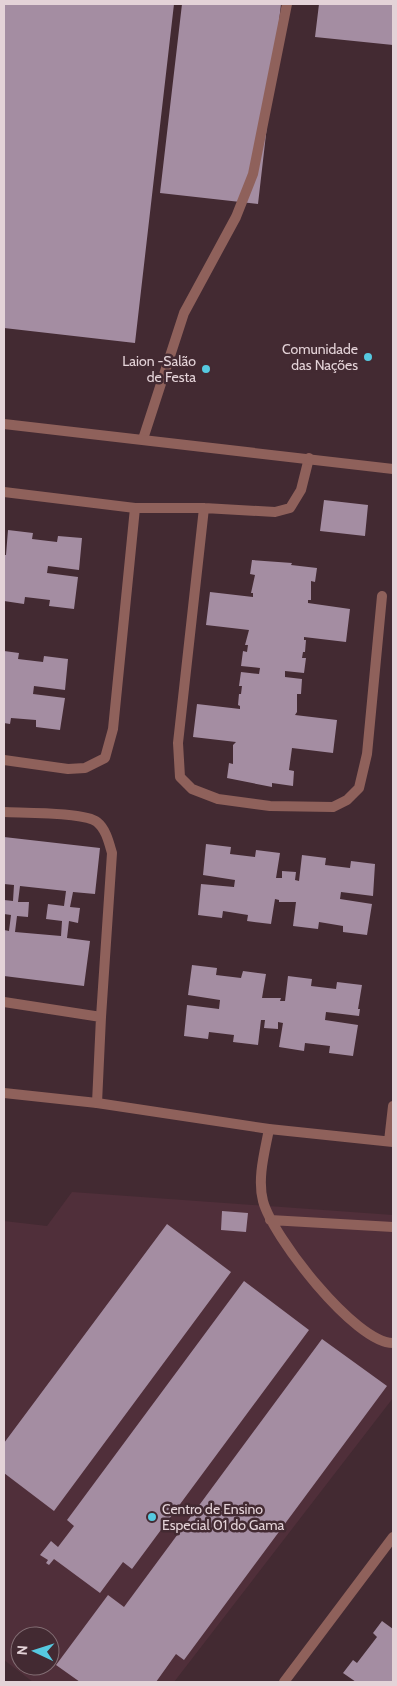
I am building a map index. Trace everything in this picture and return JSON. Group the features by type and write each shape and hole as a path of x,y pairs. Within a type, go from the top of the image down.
{"street":[{"path":"142,439 184,313 236,217 253,174 287,4"},
{"path":"4,424 393,469"},
{"path":"4,492 135,508 204,508 275,512 290,508 301,490 309,458"},
{"path":"4,760 68,769 85,768 105,758 113,729 135,508"},
{"path":"204,508 178,743 180,777 192,789 218,799 270,806 333,807 347,800 359,788 366,754 382,596"},
{"path":"4,812 83,816 97,821 106,834 112,854 97,1103"},
{"path":"4,1002 101,1016"},
{"path":"4,1094 97,1103 269,1129 391,1142 393,1106"},
{"path":"269,1129 261,1180 262,1199 270,1220 290,1252 334,1304 373,1336 388,1343 393,1343"},
{"path":"270,1220 393,1227"},
{"path":"284,1682 393,1537"}],"shaded area":[{"name":"Centro de Ensino Especial 01 do Gama","path":"72,1192 393,1215 393,1398 174,1682 33,1682 25,1676 60,1676 60,1626 10,1626 10,1665 4,1660 4,1221 47,1226"}],"building":[{"path":"4,4 174,4 135,343 4,328"},
{"path":"182,4 281,4 258,204 160,193"},
{"path":"319,4 393,4 393,45 315,37"},
{"path":"324,500 368,505 365,536 320,531"},
{"path":"8,530 33,533 32,539 57,542 58,536 82,538 79,570 48,566 47,573 78,577 74,609 49,606 50,600 25,597 24,604 4,601 4,555 6,555"},
{"path":"252,560 292,563 291,565 317,568 315,582 311,581 311,600 308,600 308,603 350,609 346,642 304,637 304,640 306,640 305,652 303,652 302,658 306,658 304,673 285,671 285,677 302,679 301,694 297,694 297,712 295,715 337,720 333,753 292,748 289,770 294,771 293,786 272,783 272,787 227,778 229,763 233,764 233,745 236,742 193,737 197,704 240,709 238,705 242,686 239,686 241,672 259,674 260,668 241,666 243,651 247,652 248,645 245,645 249,630 206,625 210,592 253,597 253,593 251,593 255,575 250,574"},
{"path":"4,651 19,653 18,659 43,662 44,656 68,659 65,690 34,686 33,694 65,698 60,730 36,727 36,720 11,718 10,724 4,723"},
{"path":"4,837 100,848 95,894 73,892 70,907 80,908 78,923 69,921 67,938 90,941 84,986 4,976 4,930 9,931 11,915 4,914 4,900 13,901 14,885 4,884","holes":["20,886 66,891 64,906 48,904 46,919 62,921 61,936 15,932 17,916 28,917 29,902 18,902"]},
{"path":"206,844 231,847 230,854 255,857 256,850 280,853 276,878 282,878 282,871 296,872 295,880 299,881 302,855 326,858 325,865 350,868 351,861 375,864 373,896 341,892 340,899 372,904 367,935 343,932 343,926 319,922 318,929 293,926 296,902 279,902 279,900 275,899 271,924 247,921 248,915 223,911 222,918 198,915 201,884 234,887 235,880 203,875"},
{"path":"192,965 217,968 216,975 241,978 243,971 266,974 262,998 281,998 280,1001 285,1001 288,976 312,979 311,986 336,989 337,982 362,985 358,1009 360,1009 359,1016 326,1012 325,1020 358,1025 353,1056 329,1053 330,1046 305,1043 304,1051 279,1047 283,1023 278,1022 278,1029 264,1028 265,1020 261,1020 258,1045 233,1042 234,1035 209,1032 208,1039 184,1036 187,1005 219,1009 220,1000 188,995"},
{"path":"222,1211 248,1213 246,1232 221,1230"},
{"path":"167,1224 231,1272 54,1511 4,1473 4,1443"},
{"path":"244,1281 309,1330 132,1569 123,1562 100,1593 54,1559 49,1565 46,1563 48,1560 40,1555 51,1541 58,1547 74,1526 67,1520"},
{"path":"322,1339 387,1386 184,1660 176,1654 156,1682 80,1682 60,1668 60,1660 108,1595 124,1607"},
{"path":"382,1621 393,1629 393,1682 356,1682 343,1673 353,1660 357,1663 377,1637 373,1633"}],"place":[{"name":"Comunidade das Nações","path":"368,357"},
{"name":"Laion -Salão de Festa","path":"206,369"},
{"name":"Centro de Ensino Especial 01 do Gama","path":"152,1517"}]}
